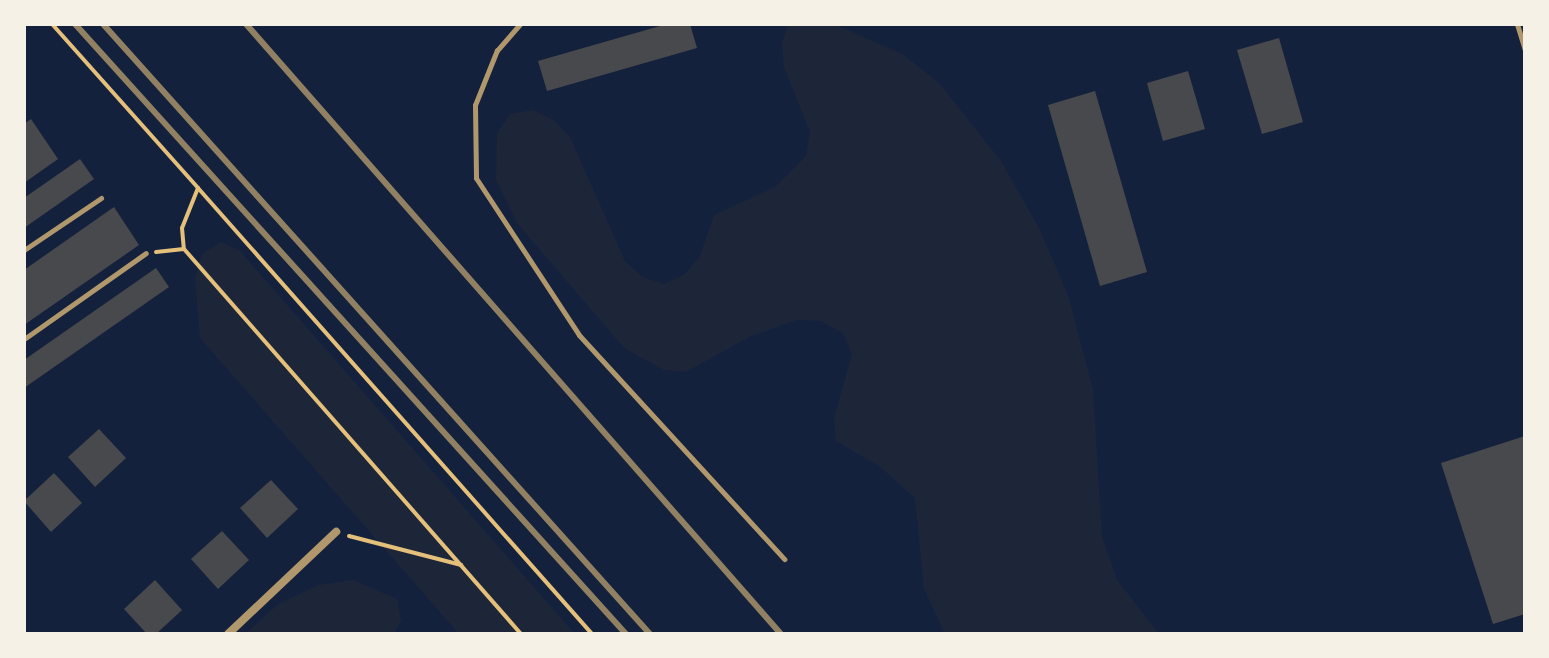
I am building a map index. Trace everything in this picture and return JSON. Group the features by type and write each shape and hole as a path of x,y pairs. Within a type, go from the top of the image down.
{"street":[{"path":"228,634 336,532"}],"lane":[{"path":"520,24 497,50 475,105 476,178 579,335 784,559"},
{"path":"1517,24 1525,50"},
{"path":"24,250 101,198"},
{"path":"24,339 146,253"}],"path":[{"path":"52,24 592,634"},
{"path":"198,188 182,228 184,249 521,634"},
{"path":"146,253 184,249"},
{"path":"336,532 461,565"}],"shaded area":[{"path":"789,24 834,24 904,55 940,84 1001,161 1040,230 1068,295 1093,390 1102,536 1117,580 1159,634 945,634 924,589 915,498 879,466 836,441 834,418 852,354 843,333 821,321 797,320 751,336 686,372 664,370 624,348 517,223 496,179 497,133 510,114 533,110 555,121 570,137 625,261 642,277 664,284 685,274 700,256 714,215 775,187 806,156 810,132 784,67 782,43"},
{"path":"221,242 240,251 575,634 459,634 200,338 195,278 202,254"},
{"path":"353,580 397,599 401,621 394,634 245,634 277,605 318,585"}],"building":[{"path":"667,24 690,24 697,48 547,91 538,61"},
{"path":"1279,38 1303,122 1262,134 1237,50"},
{"path":"1188,71 1205,129 1163,141 1147,83"},
{"path":"1095,91 1147,272 1100,286 1048,105"},
{"path":"31,119 58,159 24,183 24,124"},
{"path":"80,159 94,179 24,228 24,198"},
{"path":"114,207 139,245 24,325 24,270"},
{"path":"156,268 169,287 24,388 24,360"},
{"path":"99,429 126,458 95,487 68,457"},
{"path":"1525,436 1525,614 1493,624 1441,463"},
{"path":"54,473 82,503 51,532 24,501"},
{"path":"271,480 298,509 267,538 240,508"},
{"path":"222,531 249,560 218,589 191,559"},
{"path":"155,580 182,610 156,634 147,634 124,609"}],"railway":[{"path":"75,24 626,634"},
{"path":"103,24 650,634"},
{"path":"246,24 781,634"}]}
